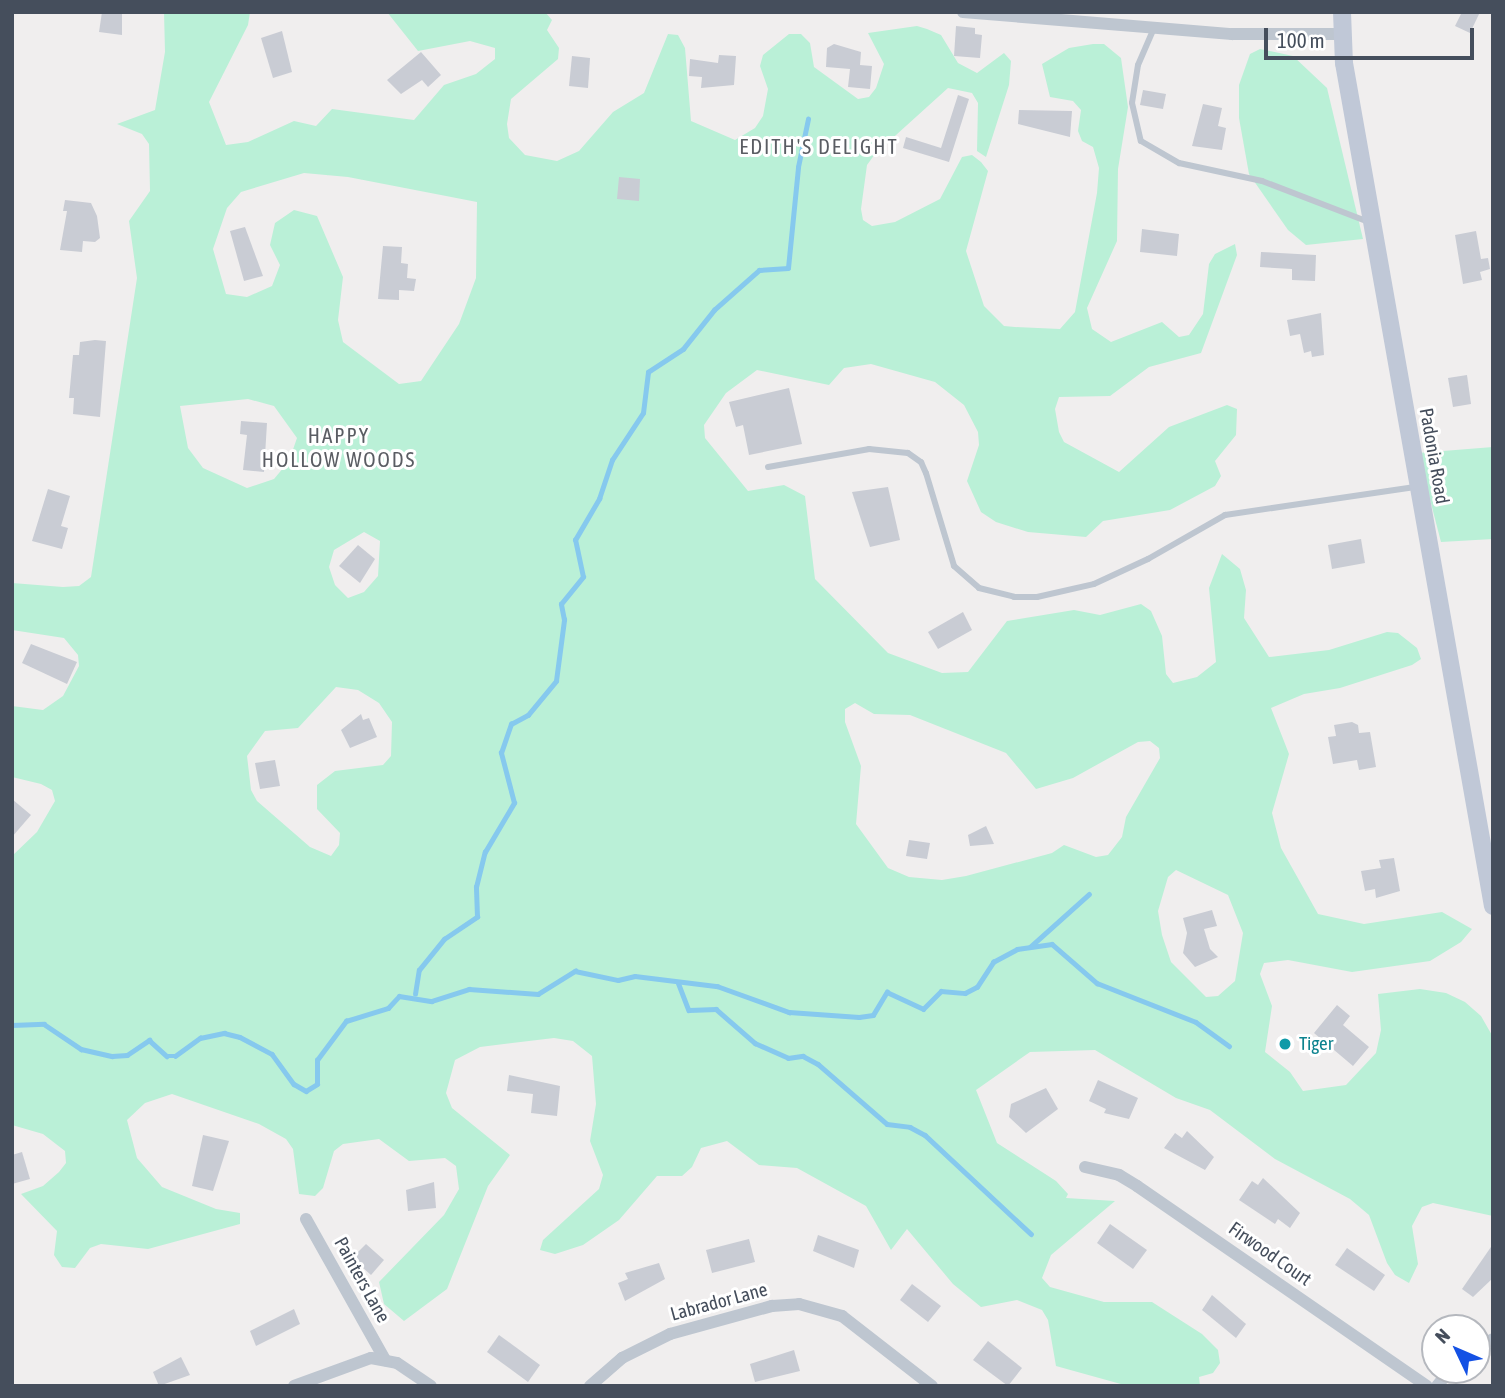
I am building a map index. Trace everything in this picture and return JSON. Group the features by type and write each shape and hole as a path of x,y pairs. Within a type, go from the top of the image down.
{"main road":[{"name":"Padonia Road","path":"1342,12 1340,34 1417,486 1493,906"}],"street":[{"path":"963,12 1154,28 1340,34"},
{"name":"Firwood Court","path":"1084,1167 1119,1175 1137,1186 1427,1386"},
{"name":"Painters Lane","path":"306,1219 386,1360"},
{"name":"Labrador Lane","path":"590,1386 622,1358 670,1334 772,1306 799,1304 850,1322 932,1386"},
{"path":"294,1386 358,1361 386,1360 431,1386"}],"lane":[{"path":"1154,28 1138,65 1132,103 1141,141 1179,163 1262,181 1372,223"},
{"path":"768,467 869,449 908,453 926,473 954,566 979,588 1014,597 1063,593 1104,580 1225,515 1417,486"}],"green space":[{"path":"164,12 250,12 248,25 209,102 226,145 248,142 294,121 316,126 332,109 414,120 444,85 476,74 495,59 495,48 470,41 418,51 387,12 545,12 552,20 547,30 559,48 558,59 511,99 507,124 509,138 525,155 557,161 579,151 613,112 644,93 668,34 678,35 685,48 691,121 735,140 755,128 763,116 768,89 760,66 763,55 789,34 801,34 810,43 814,67 858,99 869,97 876,88 884,64 868,33 917,26 927,29 941,35 958,63 977,73 1004,53 1011,61 1009,85 986,157 977,151 978,103 972,93 948,88 875,154 867,165 861,209 863,220 872,226 895,222 940,199 962,157 972,155 988,171 966,251 984,306 1004,326 1060,329 1075,312 1097,193 1099,168 1093,147 1082,141 1078,131 1081,110 1073,101 1050,97 1042,64 1069,48 1093,44 1104,44 1121,58 1128,107 1118,169 1117,241 1087,308 1092,329 1111,342 1162,322 1179,337 1189,335 1203,314 1209,264 1215,254 1235,244 1237,255 1201,353 1149,367 1110,396 1059,397 1055,409 1059,432 1064,442 1119,472 1169,427 1227,405 1237,409 1236,435 1215,461 1221,476 1215,486 1170,510 1103,521 1086,537 1028,532 996,522 981,512 967,481 979,445 978,432 964,405 935,382 871,364 844,368 829,385 757,370 726,393 704,425 705,438 748,491 784,485 805,496 815,579 888,653 942,673 968,672 1007,621 1074,610 1100,615 1141,604 1151,611 1162,636 1166,674 1173,683 1197,677 1216,662 1209,588 1222,554 1240,569 1246,590 1244,618 1269,657 1329,650 1387,632 1398,633 1417,648 1421,659 1412,665 1340,688 1304,694 1271,708 1289,754 1272,813 1281,848 1318,914 1364,924 1442,912 1472,929 1461,942 1430,961 1352,972 1288,960 1264,963 1260,974 1272,1006 1265,1052 1290,1072 1303,1091 1346,1085 1376,1053 1381,1030 1378,994 1420,989 1446,993 1465,1002 1481,1016 1493,1037 1493,1216 1433,1203 1422,1207 1412,1226 1418,1264 1409,1283 1395,1275 1387,1263 1369,1215 1350,1199 1275,1159 1210,1110 1176,1098 1095,1050 1030,1052 976,1090 997,1143 1056,1181 1068,1194 1066,1198 1115,1201 1051,1255 1042,1278 1050,1287 1104,1302 1152,1302 1202,1334 1218,1350 1220,1363 1213,1373 1199,1377 1200,1386 1128,1386 1056,1366 1048,1320 1042,1310 1017,1300 981,1307 953,1284 907,1229 891,1250 866,1206 797,1168 759,1165 727,1141 701,1148 692,1167 682,1176 657,1176 619,1220 583,1245 555,1254 540,1250 543,1240 599,1189 603,1175 590,1141 596,1104 592,1056 573,1041 554,1038 480,1047 455,1060 446,1093 452,1108 510,1155 488,1186 447,1289 404,1321 384,1304 379,1282 444,1215 459,1189 456,1166 445,1158 409,1161 379,1139 343,1144 334,1151 323,1188 315,1196 299,1194 293,1149 286,1139 259,1124 172,1094 145,1103 127,1120 137,1158 162,1187 216,1209 240,1213 240,1224 148,1249 101,1244 90,1248 75,1268 62,1267 54,1255 57,1231 21,1194 43,1186 59,1172 66,1163 65,1151 43,1134 12,1125 12,856 37,832 55,801 52,790 41,784 12,777 12,706 43,710 63,696 79,666 78,655 64,638 12,630 12,583 79,586 91,577 137,278 129,221 150,191 149,144 142,134 117,124 155,110 165,52","holes":["304,173 348,177 477,202 476,278 459,324 421,381 399,384 343,342 338,320 343,277 317,216 294,210 275,223 270,245 280,265 272,286 247,297 226,294 213,249 227,208 241,192","248,399 274,406 297,438 289,461 274,479 247,488 203,468 188,448 180,406","364,532 380,541 378,576 364,592 348,598 335,585 329,567 334,550","336,687 358,690 379,703 392,722 391,756 383,765 335,771 317,785 317,809 340,833 339,845 331,856 310,847 257,801 251,790 247,756 265,731 298,728","855,703 874,714 910,715 1006,753 1036,789 1073,778 1138,742 1150,741 1159,748 1160,758 1126,817 1122,837 1108,855 1096,857 1064,845 1052,853 966,876 942,880 909,877 888,868 856,824 861,766 845,722 845,709","1176,870 1228,895 1243,933 1235,981 1218,996 1206,997 1171,962 1158,911 1168,877"]},
{"path":"1260,49 1293,56 1327,88 1363,239 1306,245 1288,230 1249,174 1239,118 1239,85 1250,54"},
{"path":"1493,447 1493,539 1441,542 1418,453"}],"building":[{"path":"102,12 122,12 122,35 99,32"},
{"path":"1462,12 1480,12 1470,33 1455,26"},
{"path":"956,26 975,28 975,34 982,35 980,58 954,56"},
{"path":"282,31 292,72 273,78 261,38"},
{"path":"834,44 861,52 860,65 872,66 870,89 848,87 850,69 826,67 827,48"},
{"path":"421,52 441,75 428,87 422,80 401,94 387,80"},
{"path":"719,55 736,56 734,85 701,88 702,77 689,76 690,59 718,63"},
{"path":"572,56 590,58 588,88 569,86"},
{"path":"1143,90 1166,94 1163,109 1140,105"},
{"path":"958,95 969,99 949,162 903,148 906,137 941,148"},
{"path":"1203,104 1222,108 1218,126 1226,128 1222,150 1192,146"},
{"path":"1019,110 1072,111 1070,137 1018,124"},
{"path":"619,177 640,179 639,201 617,199"},
{"path":"65,200 91,203 97,216 100,238 95,242 83,241 82,252 60,250 67,211 63,211"},
{"path":"245,227 263,276 244,281 230,231"},
{"path":"1142,229 1179,234 1177,256 1140,252"},
{"path":"1476,231 1481,259 1488,258 1490,269 1480,272 1482,280 1463,284 1455,235"},
{"path":"383,246 402,247 401,263 408,264 407,278 416,279 414,291 399,290 399,300 378,299"},
{"path":"1261,252 1316,255 1315,281 1292,280 1292,269 1260,267"},
{"path":"1321,313 1324,355 1312,357 1311,351 1304,353 1300,334 1290,336 1287,320"},
{"path":"106,341 100,417 73,414 74,398 69,398 73,355 79,355 80,342"},
{"path":"1467,375 1471,404 1453,407 1448,378"},
{"path":"789,388 802,444 749,455 743,425 736,427 729,402"},
{"path":"241,421 267,423 264,472 243,470 247,435 240,434"},
{"path":"888,487 900,540 870,547 852,492"},
{"path":"48,489 70,496 61,526 68,528 62,549 32,541"},
{"path":"1361,539 1365,563 1332,569 1328,545"},
{"path":"358,545 375,559 360,583 339,566"},
{"path":"963,612 972,630 938,649 928,632"},
{"path":"31,644 77,662 67,684 22,663"},
{"path":"361,714 363,720 369,718 377,737 350,748 341,730"},
{"path":"1352,722 1358,725 1359,733 1370,732 1376,767 1359,770 1357,760 1333,764 1328,737 1336,736 1334,725"},
{"path":"275,760 280,786 260,789 255,763"},
{"path":"12,799 31,815 12,837"},
{"path":"986,826 994,844 970,846 968,835"},
{"path":"909,840 930,843 927,859 906,856"},
{"path":"1394,858 1400,891 1376,898 1375,889 1365,891 1361,871 1381,868 1379,860"},
{"path":"1212,910 1217,926 1204,929 1210,949 1218,957 1195,967 1183,953 1187,933 1183,918"},
{"path":"1337,1005 1350,1016 1343,1025 1369,1047 1353,1066 1314,1033"},
{"path":"509,1075 560,1086 557,1116 531,1113 533,1094 507,1091"},
{"path":"1098,1080 1138,1098 1129,1119 1104,1113 1106,1109 1089,1101"},
{"path":"1046,1088 1058,1109 1026,1133 1009,1117 1011,1104"},
{"path":"1187,1131 1214,1157 1205,1170 1164,1148 1175,1133 1182,1138"},
{"path":"203,1135 229,1141 213,1191 192,1186"},
{"path":"22,1152 30,1179 12,1184 12,1155"},
{"path":"1263,1178 1300,1213 1290,1228 1278,1219 1275,1224 1239,1200 1252,1181 1258,1185"},
{"path":"434,1182 436,1208 408,1211 406,1190"},
{"path":"1110,1224 1147,1250 1133,1269 1097,1243"},
{"path":"818,1235 859,1250 854,1268 813,1251"},
{"path":"749,1239 755,1262 712,1273 706,1250"},
{"path":"366,1244 384,1260 371,1275 352,1258"},
{"path":"1493,1244 1493,1278 1473,1297 1462,1289"},
{"path":"1347,1248 1385,1275 1374,1291 1335,1265"},
{"path":"659,1263 665,1279 625,1301 618,1283 628,1279 625,1273"},
{"path":"912,1284 941,1306 928,1322 900,1300"},
{"path":"1212,1295 1246,1324 1236,1338 1202,1310"},
{"path":"294,1309 300,1324 256,1346 250,1331"},
{"path":"499,1335 540,1365 528,1382 487,1352"},
{"path":"988,1341 1022,1368 1008,1386 973,1360"},
{"path":"794,1350 800,1371 755,1382 750,1364"},
{"path":"181,1357 190,1375 159,1386 153,1372"}],"waterway":[{"path":"415,994 419,970 444,939 477,917 476,887 485,852 514,803 501,753 511,724 528,715 556,681 564,620 561,604 583,577 575,540 599,499 612,460 643,413 648,372 683,349 714,310 759,270 788,268 798,167 808,119"},
{"path":"1030,947 1089,894"},
{"path":"12,1025 44,1024 81,1049 112,1056 127,1055 149,1040 167,1056 175,1056 200,1038 224,1033 240,1037 272,1054 294,1084 306,1091 317,1084 317,1060 346,1021 388,1008 399,996 432,1001 469,989 538,994 575,971 618,980 635,976 717,986 789,1012 859,1017 873,1015 887,992 923,1009 941,991 965,993 977,987 993,962 1017,949 1052,944 1097,983 1196,1022 1229,1046"},
{"path":"678,982 689,1010 716,1009 755,1043 788,1058 803,1056 818,1064 887,1124 910,1127 925,1135 1031,1234"}],"place":[{"name":"Tiger","path":"1285,1044"}],"district":[{"name":"EDITH'S DELIGHT","path":"819,146"},
{"name":"HAPPY HOLLOW WOODS","path":"339,447"}]}
